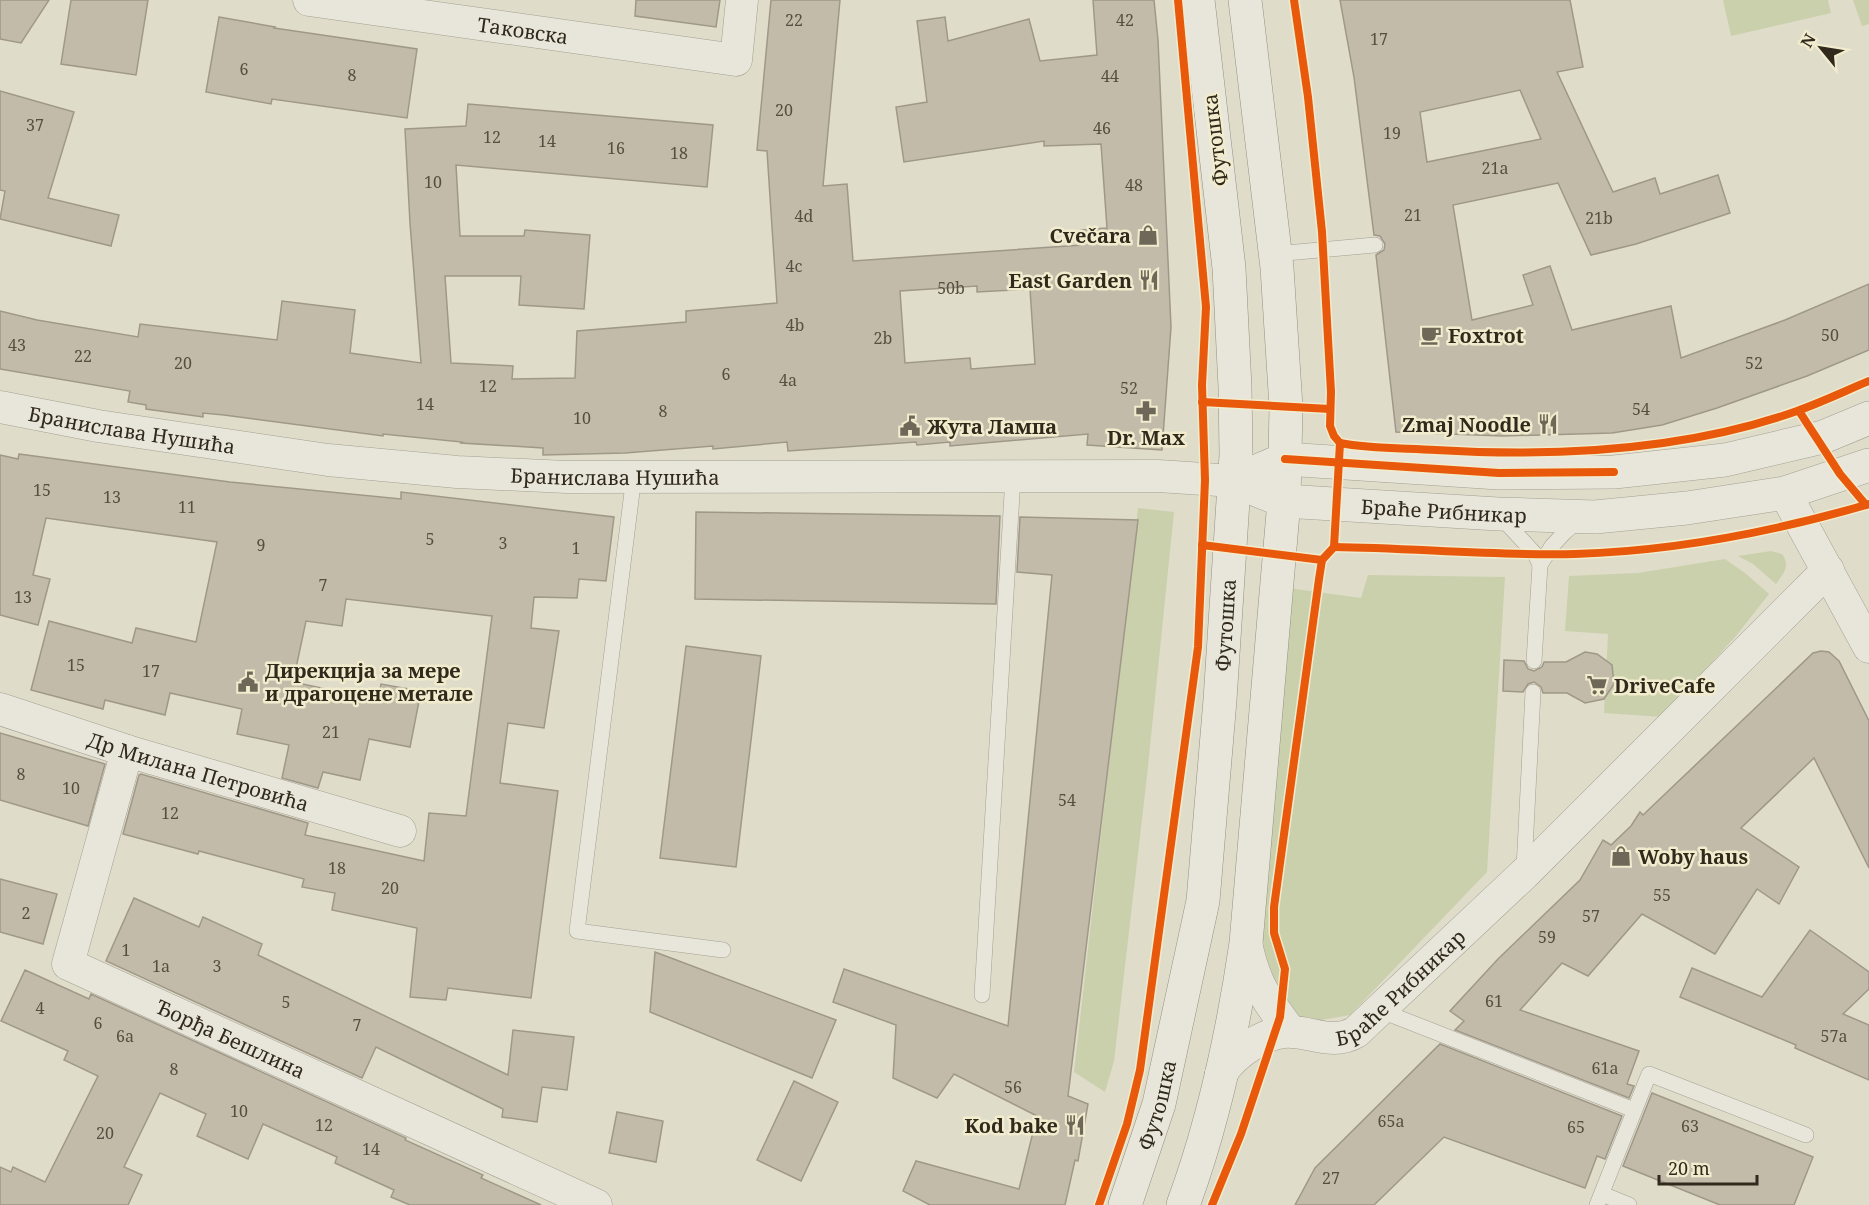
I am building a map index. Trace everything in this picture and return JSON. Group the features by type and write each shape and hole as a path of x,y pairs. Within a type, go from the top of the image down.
{"main road":[{"name":"Футошка","path":"1125,1205 1159,1104 1203,901 1220,700 1236,455 1236,397 1229,268 1198,0"},
{"path":"1183,1205 1213,1113 1236,1010 1246,943 1284,501 1286,407 1275,254 1245,0"},
{"name":"Браће Рибникар","path":"1234,481 1285,459 1499,473 1614,472 1725,460 1823,437 1869,418"},
{"name":"Браће Рибникар","path":"1234,481 1284,501 1583,517 1687,508 1785,493 1869,465"}],"street":[{"name":"Таковска","path":"309,0 449,10 735,60 742,0"},
{"name":"Бранислава Нушића","path":"0,407 98,426 328,460 457,472 567,477 1167,477 1234,481"},
{"path":"1785,493 1869,647"},
{"name":"Браће Рибникар","path":"1290,1031 1337,1039 1347,1037 1379,1010 1524,874 1828,570"},
{"name":"Др Милана Петровића","path":"0,709 127,751 400,831"},
{"name":"Ђорђа Бешлина","path":"127,751 68,964 596,1205"},
{"path":"1221,1074 1227,1064 1241,1051 1262,1040 1290,1031 1263,994 1252,970 1246,943"}],"lane":[{"path":"1275,254 1375,245"},
{"path":"634,476 577,931 723,950"},
{"path":"982,995 1012,477"},
{"path":"1498,514 1535,554 1540,565 1534,662"},
{"path":"1540,565 1565,532 1583,517"},
{"path":"1524,874 1533,692"},
{"path":"1379,1010 1634,1110"},
{"path":"1629,1205 1599,1199 1649,1074 1806,1135"}],"green space":[{"path":"1723,0 1828,0 1831,13 1731,36"},
{"path":"1853,0 1869,0 1869,24 1862,26"},
{"path":"1138,508 1174,512 1147,776 1114,1061 1105,1092 1074,1072"},
{"path":"1771,551 1782,554 1786,562 1785,570 1776,584 1753,564 1738,556"},
{"path":"1725,559 1769,594 1736,636 1662,717 1604,713 1608,634 1565,631 1569,576 1638,573"},
{"path":"1368,575 1505,577 1487,872 1350,1015 1321,1020 1300,1018 1271,991 1256,945 1288,588 1361,598"}],"building":[{"path":"0,0 49,0 21,43 0,39"},
{"path":"71,0 148,0 136,75 61,64"},
{"path":"636,0 720,0 716,27 635,16"},
{"path":"771,0 840,0 823,186 847,184 853,261 1082,245 1081,230 1107,228 1101,144 1044,146 1044,141 904,162 896,107 927,102 917,21 945,17 948,41 1029,19 1040,61 1097,55 1093,0 1154,0 1158,40 1171,327 1162,450 1087,445 1088,434 950,446 950,442 917,445 916,442 788,451 787,442 713,449 713,446 625,453 543,455 543,448 461,443 383,434 383,436 224,415 203,413 203,417 146,409 146,405 128,402 130,391 0,369 0,311 37,320 138,337 140,324 277,340 282,301 355,310 350,353 421,363 405,129 466,126 468,104 713,125 707,187 456,165 460,236 524,236 525,230 590,235 584,309 519,305 521,276 445,276 451,363 513,366 512,379 575,378 577,331 686,322 686,311 777,303 767,151 757,150","holes":["977,286 977,292 1030,289 1035,364 971,369 970,358 905,363 900,291"]},
{"path":"1340,0 1570,0 1583,67 1557,72 1613,192 1655,178 1660,194 1718,175 1730,213 1636,244 1591,255 1558,183 1453,205 1472,320 1533,305 1523,275 1550,266 1572,330 1671,306 1681,358 1785,320 1869,284 1869,350 1807,376 1662,425 1612,433 1503,436 1396,432 1376,255 1384,250 1385,244 1380,236 1374,235 1354,77","holes":["1520,90 1541,139 1427,162 1420,112"]},
{"path":"219,17 274,28 417,49 407,118 272,99 271,104 206,92"},
{"path":"0,91 74,112 48,198 119,215 111,246 0,219 5,191 0,190"},
{"path":"19,454 230,482 401,499 401,492 614,517 606,581 579,579 577,598 534,597 531,628 559,631 544,728 508,723 500,783 558,791 531,998 448,988 446,1000 410,997 417,928 332,910 335,893 302,887 304,879 199,851 198,854 123,834 141,774 308,823 305,835 424,861 429,813 466,816 492,616 346,599 342,626 306,621 293,682 378,700 381,684 421,691 410,747 369,739 360,780 323,772 318,788 282,778 289,745 237,734 242,709 170,693 165,715 105,700 103,709 31,690 49,621 132,643 136,628 196,642 217,542 46,518 33,575 50,579 38,625 0,615 0,455 18,459"},
{"path":"696,512 1000,516 996,604 695,599"},
{"path":"1020,517 1138,520 1068,1096 1088,1104 1078,1161 1075,1160 1065,1205 930,1205 903,1191 916,1161 1019,1189 1037,1116 954,1074 937,1098 893,1078 896,1025 833,1002 844,969 1008,1026 1052,575 1017,572"},
{"path":"686,646 761,656 736,867 660,858"},
{"path":"1585,652 1597,654 1612,665 1614,684 1604,699 1585,703 1567,693 1543,693 1541,687 1534,682 1528,684 1523,692 1503,691 1504,660 1524,661 1528,669 1534,671 1542,667 1544,662 1566,662"},
{"path":"1829,652 1839,661 1869,721 1869,868 1814,758 1741,828 1799,867 1779,904 1757,889 1715,954 1642,914 1588,976 1562,963 1520,1010 1639,1051 1627,1084 1634,1086 1629,1098 1455,1030 1464,1021 1450,1011 1498,959 1580,880 1603,840 1611,845 1631,826 1640,812 1643,815 1813,653"},
{"path":"0,733 105,764 88,826 0,800"},
{"path":"0,879 57,894 43,944 0,932"},
{"path":"134,898 199,927 203,917 262,944 258,955 508,1075 513,1030 574,1037 567,1090 542,1087 537,1122 502,1117 503,1109 376,1047 362,1078 106,961"},
{"path":"1810,930 1869,972 1869,989 1843,1014 1869,1025 1869,1080 1795,1048 1796,1045 1680,997 1692,968 1762,997"},
{"path":"655,952 836,1020 812,1078 650,1012"},
{"path":"25,970 89,999 91,994 406,1138 405,1140 483,1175 481,1178 541,1205 410,1205 391,1197 394,1190 335,1163 337,1157 263,1124 248,1159 197,1136 206,1114 160,1093 124,1167 142,1175 128,1205 0,1205 0,1167 11,1172 13,1167 45,1182 98,1076 64,1060 68,1051 1,1021"},
{"path":"1440,1044 1622,1116 1605,1159 1597,1156 1585,1188 1444,1137 1374,1205 1295,1205 1315,1168"},
{"path":"794,1081 838,1102 801,1181 757,1160"},
{"path":"1652,1093 1813,1157 1794,1205 1720,1205 1623,1166"},
{"path":"617,1112 663,1121 656,1162 609,1153"}],"cycle path":[{"path":"1099,1205 1127,1124 1140,1070 1198,647 1205,480 1202,385 1206,307 1178,0"},
{"path":"1294,0 1308,97 1322,232 1331,392 1330,426 1340,443 1388,448 1481,452 1573,451 1665,443 1754,424 1806,408 1869,381"},
{"path":"1202,402 1330,409"},
{"path":"1799,411 1840,474 1866,505"},
{"path":"1212,1205 1241,1134 1280,1017 1285,969 1274,933 1274,907 1322,560 1334,547 1340,443"},
{"path":"1285,459 1499,473 1614,472"},
{"path":"1334,547 1514,554 1612,552 1723,538 1796,523 1869,504"},
{"path":"1202,545 1322,560"}],"place":[{"name":"Cvečara","path":"1148,235"},
{"name":"East Garden","path":"1149,280"},
{"name":"Foxtrot","path":"1431,335"},
{"name":"Dr. Max","path":"1146,411"},
{"name":"Zmaj Noodle","path":"1548,424"},
{"name":"Жута Лампа","path":"910,426"},
{"name":"Дирекција за мере и драгоцене метале","path":"248,682"},
{"name":"DriveCafe","path":"1597,685"},
{"name":"Woby haus","path":"1621,856"},
{"name":"Kod bake","path":"1075,1125"}]}
